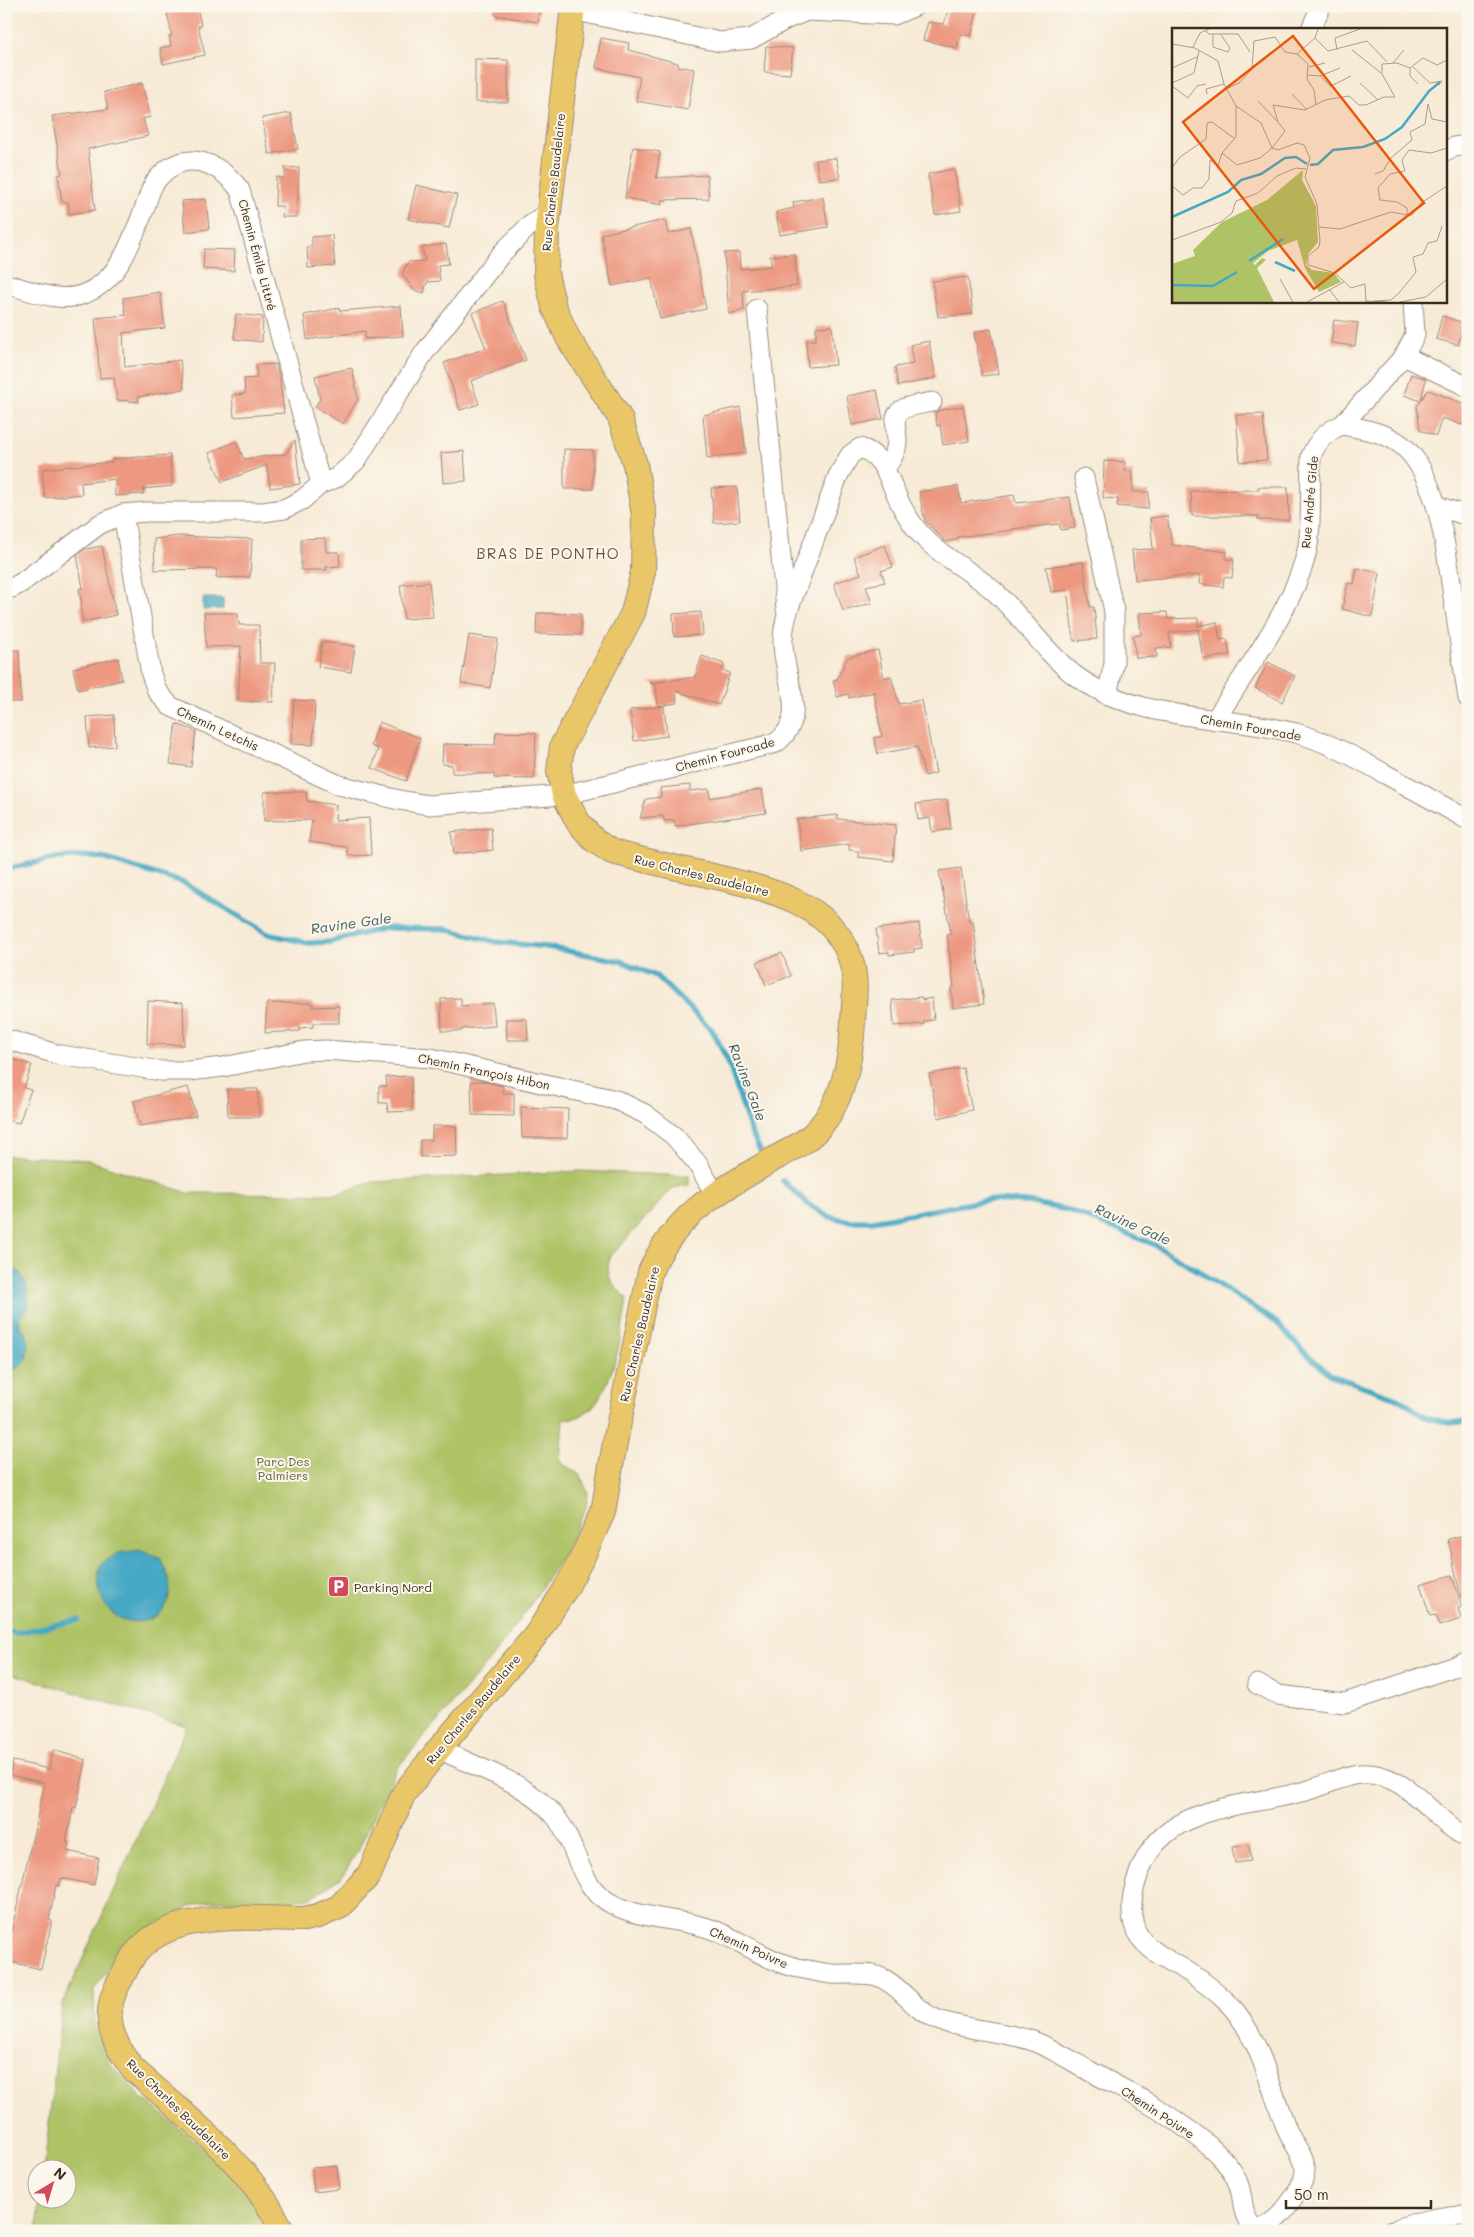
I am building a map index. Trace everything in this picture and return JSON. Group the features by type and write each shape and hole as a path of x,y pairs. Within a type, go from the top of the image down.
{"main road":[{"name":"Rue Charles Baudelaire","path":"282,2231 274,2212 248,2177 132,2068 119,2051 111,2032 109,2014 112,1997 135,1954 150,1940 166,1930 207,1920 318,1916 340,1907 369,1875 404,1793 536,1635 565,1590 582,1558 603,1512 616,1437 650,1272 660,1249 681,1222 715,1194 819,1128 841,1092 852,1046 855,980 849,956 837,933 827,923 815,913 787,897 754,886 612,852 594,840 578,822 564,795 559,771 562,746 633,613 643,572 644,515 634,464 620,418 568,338 554,307 546,274 548,212 572,8"}],"street":[{"path":"572,8 720,42 751,39 792,16 806,12 894,15 915,6"},
{"path":"1311,28 1322,6"},
{"path":"1446,151 1468,145"},
{"name":"Chemin Émile Littré","path":"6,284 62,299 83,295 103,285 118,267 130,246 154,183 176,165 195,159 214,166 230,177 240,190 321,484"},
{"path":"6,587 12,588 21,583 100,524 123,514 146,512 263,512 284,509 302,500 321,484 336,478 356,461 424,353 502,253 528,227 548,212"},
{"name":"Rue André Gide","path":"1215,720 1281,614 1296,582 1308,545 1311,456 1315,446 1331,429 1342,425 1404,356 1415,335 1413,302"},
{"path":"757,309 787,616"},
{"path":"1404,356 1468,387"},
{"path":"885,468 893,458 897,444 894,422 897,414 904,408 932,402"},
{"path":"1342,425 1384,435 1402,445 1412,455 1420,468 1437,506 1465,659 1468,698"},
{"name":"Chemin Fourcade","path":"564,795 776,742 785,736 791,727 795,709 787,676 783,640 787,616 843,466 850,455 860,448 871,453 885,468 904,512 928,542 996,593 1060,663 1091,686 1107,695 1166,713 1272,728 1324,743 1351,755 1468,820"},
{"path":"1084,478 1114,611 1114,663 1107,695"},
{"path":"1437,506 1468,516"},
{"name":"Chemin Letchis","path":"123,514 151,674 157,691 170,706 339,785 399,800 429,805 564,795"},
{"name":"Chemin François Hibon","path":"6,1039 60,1055 161,1071 190,1071 223,1067 304,1051 326,1050 431,1058 616,1100 646,1114 674,1136 697,1163 715,1194"},
{"path":"1257,1684 1278,1696 1345,1702 1468,1662"},
{"name":"Chemin Poivre","path":"439,1749 470,1765 506,1779 539,1801 565,1830 587,1882 598,1896 613,1905 631,1912 686,1922 712,1929 764,1956 796,1967 832,1974 876,1976 896,1986 916,2007 932,2017 1033,2041 1145,2101 1184,2126 1226,2163 1238,2181 1245,2217 1254,2228 1260,2230 1272,2223 1295,2196 1302,2183 1305,2170 1304,2162 1289,2135 1248,2030 1230,2005 1212,1988 1149,1946 1134,1926 1132,1891 1144,1857 1163,1836 1198,1815 1224,1807 1310,1790 1340,1777 1358,1773 1380,1775 1399,1783 1416,1795 1446,1825 1468,1838"},
{"path":"1391,2231 1422,2220 1450,2215 1468,2215"}],"green space":[{"name":"Parc Des Palmiers","path":"6,1155 88,1160 188,1193 336,1194 372,1182 580,1171 689,1176 689,1185 673,1188 610,1257 608,1264 609,1276 614,1285 627,1299 625,1313 614,1365 600,1397 590,1409 578,1417 563,1419 560,1462 580,1475 588,1493 586,1508 562,1557 525,1613 486,1665 397,1768 357,1852 341,1878 310,1898 277,1901 208,1901 189,1907 144,1930 119,1953 94,1990 95,2029 111,2064 141,2097 223,2164 255,2201 268,2231 37,2231 39,2210 78,2210 78,2160 45,2160 62,2005 187,1726 6,1672"}],"water":[{"path":"203,598 223,598 223,609 203,610"},
{"path":"6,1271 18,1271 25,1281 28,1295 27,1307 19,1316 20,1328 26,1332 28,1345 26,1358 19,1367 14,1369 6,1369 6,1327 8,1327 11,1315 6,1313"},
{"path":"139,1550 160,1558 169,1580 168,1599 160,1612 148,1620 133,1622 118,1617 106,1606 99,1589 100,1565 118,1553"}],"building":[{"path":"197,6 201,26 198,26 205,55 163,64 160,48 171,46 169,36 172,36 167,13"},
{"path":"495,6 540,6 538,22 495,15"},
{"path":"949,6 978,8 971,36 960,34 957,48 923,40 928,22 944,24"},
{"path":"601,38 629,43 628,50 678,63 678,66 694,69 688,110 636,101 640,77 596,68"},
{"path":"766,46 793,48 790,74 764,72"},
{"path":"475,59 508,60 508,102 475,102"},
{"path":"142,83 150,117 143,119 148,136 88,149 95,210 69,214 68,202 62,202 58,175 62,174 52,116 108,109 104,92"},
{"path":"291,113 298,149 269,154 262,118"},
{"path":"633,147 660,152 656,178 707,175 709,199 661,200 662,205 625,198"},
{"path":"836,158 840,178 819,180 816,160"},
{"path":"285,167 299,168 297,217 282,217 283,206 275,206 276,177 285,178"},
{"path":"954,169 961,211 935,215 928,174"},
{"path":"416,185 457,195 449,228 408,219"},
{"path":"823,197 828,227 780,235 776,212 794,208 793,202"},
{"path":"206,199 209,229 185,232 182,201"},
{"path":"665,220 668,234 691,229 706,309 660,319 651,278 612,286 601,234"},
{"path":"332,235 335,266 308,268 307,247 312,246 312,237"},
{"path":"446,244 449,264 438,265 440,281 427,282 424,293 414,290 402,274 408,262 425,261 422,247"},
{"path":"204,249 235,250 234,271 203,269"},
{"path":"739,252 740,269 772,266 770,256 795,254 797,286 743,291 744,310 729,314 724,253"},
{"path":"968,277 973,314 938,317 932,281"},
{"path":"160,292 165,328 123,333 125,367 180,360 184,389 138,397 139,402 117,400 114,377 100,378 95,318 126,315 123,298"},
{"path":"503,301 526,360 471,381 479,404 460,410 444,363 486,348 472,313"},
{"path":"401,306 403,336 365,339 365,331 307,340 304,315 339,308 340,311"},
{"path":"236,314 263,317 262,342 234,339"},
{"path":"1442,316 1464,323 1458,345 1436,339"},
{"path":"1334,320 1358,323 1355,346 1331,343"},
{"path":"832,326 836,365 808,367 806,340 816,340 816,327"},
{"path":"991,329 999,374 982,376 974,332"},
{"path":"929,341 936,378 898,386 895,367 913,364 910,345"},
{"path":"276,364 280,379 284,413 234,417 232,395 245,394 244,379 257,378 256,365"},
{"path":"352,368 358,399 343,424 315,407 320,399 315,376"},
{"path":"1411,374 1426,379 1421,400 1428,390 1468,405 1462,425 1442,418 1436,436 1420,430 1417,406 1421,401 1404,395"},
{"path":"877,390 883,419 852,425 847,396"},
{"path":"963,406 969,441 943,445 940,425 937,426 935,413 940,410"},
{"path":"740,407 746,453 707,458 703,415"},
{"path":"1263,414 1267,460 1240,462 1236,415"},
{"path":"295,440 300,484 270,488 267,465 222,482 209,453 236,441 244,459 286,454"},
{"path":"564,449 593,450 593,489 564,489"},
{"path":"464,451 466,481 443,483 441,453"},
{"path":"170,455 172,486 143,489 144,494 115,496 115,479 81,483 82,494 45,498 42,469 112,462 112,459"},
{"path":"1104,461 1125,462 1125,471 1133,472 1133,492 1149,492 1148,509 1117,506 1118,499 1103,498"},
{"path":"958,486 961,503 1014,495 1016,503 1070,497 1075,528 1061,530 1059,524 1012,529 958,537 958,539 946,542 925,521 919,492"},
{"path":"737,487 740,521 714,523 711,488"},
{"path":"1258,487 1288,487 1289,520 1258,520 1258,516 1192,516 1191,491 1258,490"},
{"path":"1167,516 1172,545 1227,552 1226,559 1234,560 1232,578 1224,577 1223,587 1199,584 1200,575 1135,580 1132,550 1153,549 1150,518"},
{"path":"179,536 252,539 250,577 216,578 217,569 155,570 154,539"},
{"path":"325,538 326,552 339,552 340,566 326,567 327,570 301,570 301,539"},
{"path":"885,545 893,567 881,571 885,582 866,586 872,603 843,611 834,583 861,574 854,557"},
{"path":"102,546 116,615 83,622 79,589 83,588 77,555 86,549"},
{"path":"1083,562 1090,607 1094,607 1097,639 1074,641 1067,590 1051,592 1046,567"},
{"path":"1357,568 1380,573 1372,617 1342,609 1348,583 1354,584"},
{"path":"429,582 433,617 404,619 400,585"},
{"path":"701,612 703,635 674,637 673,614"},
{"path":"1167,612 1168,619 1198,618 1198,626 1217,622 1220,640 1227,639 1230,655 1203,659 1198,629 1169,633 1171,647 1156,648 1157,657 1136,658 1133,636 1141,635 1139,613"},
{"path":"204,613 238,613 239,625 259,625 260,663 275,663 273,702 238,701 241,646 206,647"},
{"path":"537,613 581,614 581,635 536,634"},
{"path":"469,635 498,639 490,688 461,683"},
{"path":"322,642 355,646 351,672 318,667"},
{"path":"6,650 19,650 21,702 6,702"},
{"path":"878,650 884,678 891,676 899,704 922,700 936,773 925,776 917,747 878,754 874,738 882,736 874,692 849,698 848,694 837,697 833,680 837,679 848,657"},
{"path":"702,656 724,664 722,670 730,673 719,705 676,691 677,703 658,706 656,685 649,683 695,677"},
{"path":"118,658 122,680 78,690 73,668"},
{"path":"1268,662 1295,676 1282,702 1255,688"},
{"path":"294,700 315,701 313,745 291,744"},
{"path":"664,706 667,736 634,741 630,710"},
{"path":"114,715 115,746 89,748 87,717"},
{"path":"379,722 420,738 406,781 372,768 378,749 371,746"},
{"path":"176,724 196,731 191,767 170,764"},
{"path":"496,732 536,733 534,779 494,778 494,774 452,773 452,765 442,764 443,744 495,745"},
{"path":"690,785 690,791 709,789 710,798 762,789 766,813 675,826 674,820 664,821 663,816 640,818 646,799 661,797 660,788"},
{"path":"264,792 306,792 307,801 336,805 335,820 369,818 371,855 348,856 347,847 309,842 312,820 264,821"},
{"path":"947,800 951,829 932,832 930,818 918,820 916,804"},
{"path":"837,815 838,819 896,825 893,861 858,857 858,851 849,850 849,844 801,851 797,819"},
{"path":"491,828 493,850 454,854 451,832"},
{"path":"961,868 969,922 973,921 984,1004 953,1008 951,987 954,987 947,935 951,934 939,871"},
{"path":"919,923 922,948 914,949 914,952 889,955 889,952 879,953 876,929"},
{"path":"782,953 791,976 766,985 757,962"},
{"path":"922,997 922,1000 932,998 934,1020 924,1021 924,1024 894,1026 892,1000"},
{"path":"461,998 461,1006 493,1003 495,1026 462,1029 462,1031 442,1031 441,999"},
{"path":"148,1001 183,1003 184,1045 147,1044"},
{"path":"267,1003 313,1003 313,1007 339,1006 339,1023 313,1023 313,1027 300,1028 300,1031 265,1033"},
{"path":"506,1019 527,1019 528,1040 507,1040"},
{"path":"9,1058 32,1065 24,1088 31,1090 19,1123 6,1120 6,1068"},
{"path":"963,1068 972,1110 938,1118 929,1074"},
{"path":"411,1076 412,1111 388,1112 387,1103 379,1103 379,1086 387,1086 386,1077"},
{"path":"481,1081 503,1086 503,1093 514,1093 514,1116 472,1115 471,1082"},
{"path":"188,1087 196,1116 140,1126 134,1101"},
{"path":"227,1089 258,1089 259,1117 228,1117"},
{"path":"521,1107 568,1109 567,1138 522,1138"},
{"path":"432,1126 456,1126 457,1156 420,1157 420,1140 432,1140"},
{"path":"1468,1534 1468,1598 1461,1598 1448,1539"},
{"path":"1452,1575 1462,1607 1458,1608 1461,1619 1439,1626 1436,1615 1430,1616 1420,1584"},
{"path":"53,1750 86,1760 76,1808 73,1807 66,1842 69,1843 67,1851 99,1858 94,1885 61,1878 59,1886 56,1885 49,1920 52,1921 41,1969 6,1961 6,1955 45,1783 10,1775 13,1761 49,1769"},
{"path":"1249,1845 1251,1861 1235,1863 1232,1847"},
{"path":"337,2166 339,2189 314,2192 312,2168"}],"waterway":[{"name":"Ravine Gale","path":"6,869 57,858 86,856 106,859 184,883 268,934 308,943 329,942 385,928 446,929 496,942 547,947 621,961 656,976 712,1030 728,1061 752,1135 760,1150"},
{"name":"Ravine Gale","path":"783,1181 808,1204 827,1216 849,1221 872,1221 988,1200 1028,1202 1068,1210 1153,1244 1194,1268 1276,1322 1302,1350 1331,1375 1397,1398 1426,1417 1450,1423 1468,1421"},
{"path":"6,1630 16,1633 78,1620"}],"place":[{"name":"Parking Nord","path":"338,1587"}],"district":[{"name":"BRAS DE PONTHO","path":"548,553"}]}
